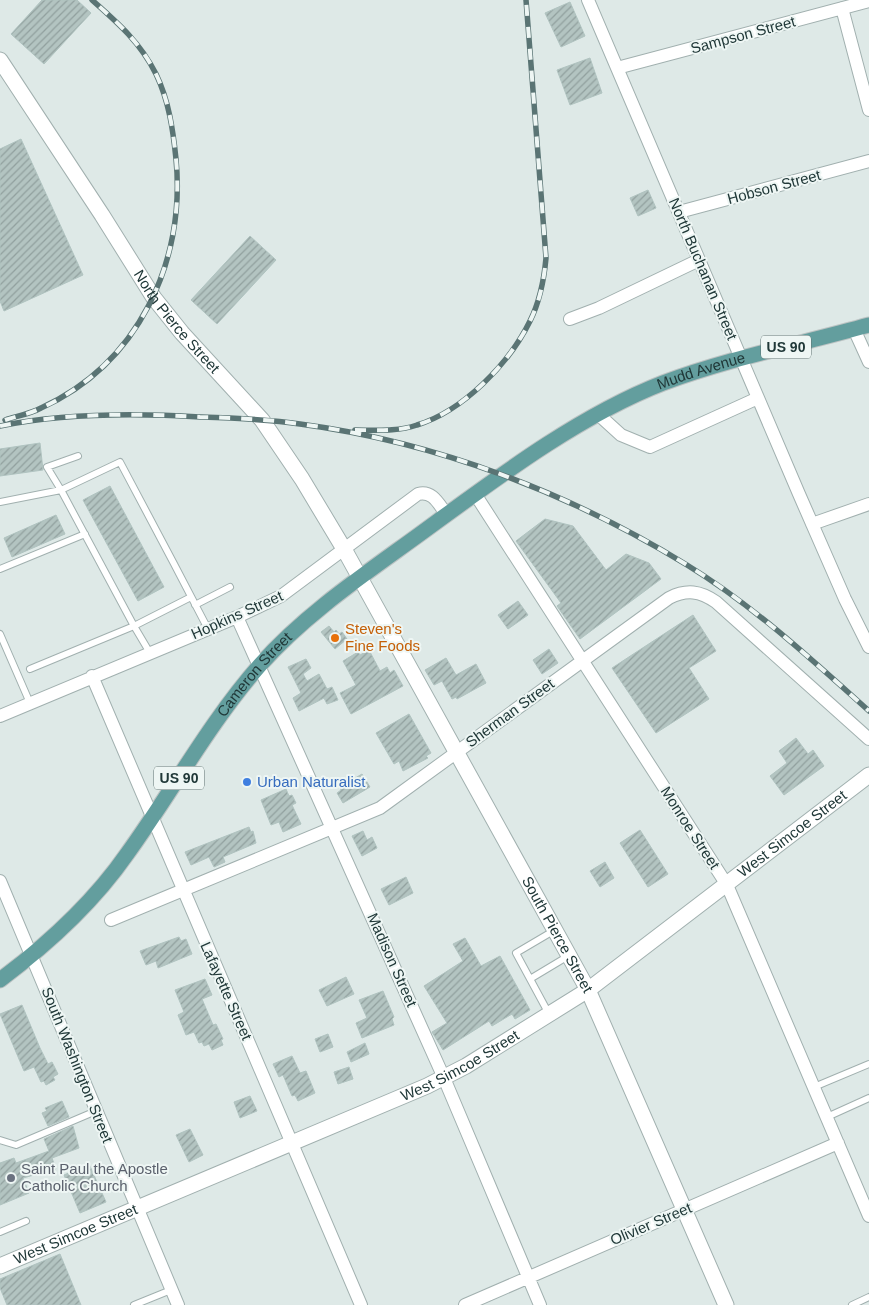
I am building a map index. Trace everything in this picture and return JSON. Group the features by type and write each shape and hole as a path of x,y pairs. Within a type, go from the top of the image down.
{"main road":[{"name":"Mudd Avenue","path":"571,431 662,384 742,359 862,327"},
{"name":"Cameron Street","path":"0,980 31,955 88,902 126,856 219,718 260,665 307,620 360,578 500,475 571,431"}],"street":[{"name":"North Buchanan Street","path":"588,0 812,524 869,647"},
{"name":"Sampson Street","path":"617,68 869,1"},
{"path":"842,8 869,110"},
{"name":"North Pierce Street","path":"0,60 154,298 182,333 262,420 302,478 360,578"},
{"name":"Hobson Street","path":"679,212 869,162"},
{"path":"570,319 599,308 699,260"},
{"path":"862,327 869,362"},
{"path":"599,415 629,440 650,447 758,398"},
{"name":"Hopkins Street","path":"0,716 237,617 281,596 418,494 423,492 432,495 446,515"},
{"name":"Monroe Street","path":"475,494 727,885 869,1213"},
{"path":"812,524 869,504"},
{"name":"South Pierce Street","path":"360,578 588,990 686,1209 726,1305"},
{"name":"Sherman Street","path":"111,920 334,828 390,802 457,751 669,598 682,593 695,592 716,602 869,739"},
{"name":"Madison Street","path":"237,617 334,828 444,1078 540,1305"},
{"name":"Lafayette Street","path":"92,676 182,891 361,1305"},
{"name":"West Simcoe Street","path":"0,1266 444,1078 588,990 869,775"},
{"name":"South Washington Street","path":"0,880 136,1209 178,1305"},
{"name":"Olivier Street","path":"465,1305 838,1143"}],"lane":[{"path":"78,456 47,467 150,653"},
{"path":"0,502 61,490 120,462 208,629"},
{"path":"0,569 85,534"},
{"path":"196,605 230,587"},
{"path":"30,669 134,626 191,597"},
{"path":"0,634 30,703"},
{"path":"549,1014 516,954 556,930"},
{"path":"530,979 570,955"},
{"path":"814,1087 869,1064"},
{"path":"827,1117 869,1098"},
{"path":"0,1140 16,1144 96,1111"},
{"path":"0,1232 26,1221"},
{"path":"134,1305 171,1290"},
{"path":"852,1305 869,1297"}],"building":[{"path":"42,0 77,0 91,13 44,64 11,34"},
{"path":"570,2 585,36 561,47 545,13"},
{"path":"590,58 602,93 570,105 557,70"},
{"path":"21,139 83,275 4,311 0,301 0,149"},
{"path":"648,190 656,208 638,216 630,198"},
{"path":"250,236 276,260 217,324 191,300"},
{"path":"40,443 43,470 0,476 0,449"},
{"path":"110,486 164,587 138,601 83,500"},
{"path":"56,515 65,534 12,557 4,538"},
{"path":"545,519 573,526 606,570 626,554 649,563 661,579 580,639 557,606 561,603 516,541"},
{"path":"518,601 528,615 508,629 498,615"},
{"path":"693,615 716,651 689,668 709,699 656,733 612,668"},
{"name":"Steven's Fine Foods","path":"329,626 334,632 336,630 339,634 342,632 347,639 335,649 321,632"},
{"path":"549,649 558,663 542,674 533,660"},
{"path":"369,650 380,671 387,667 390,673 394,670 403,686 351,714 340,693 356,685 343,661 358,652 360,655"},
{"path":"446,658 456,675 476,664 486,683 457,699 456,697 452,699 442,681 434,685 425,670"},
{"path":"306,659 311,668 303,674 307,681 319,674 327,689 332,687 338,700 327,704 324,698 299,711 293,698 301,693 288,667"},
{"path":"409,714 431,753 426,756 428,758 403,771 399,761 394,764 376,733"},
{"path":"796,738 808,754 813,750 824,766 784,795 770,776 787,763 779,751"},
{"path":"362,774 370,787 343,803 337,793 341,790 340,787"},
{"path":"286,789 289,796 292,795 296,803 292,805 301,824 283,832 279,822 271,825 261,800"},
{"path":"249,827 251,832 253,831 256,843 223,857 225,862 214,867 209,857 191,865 185,852"},
{"path":"640,830 668,874 648,887 620,843"},
{"path":"363,831 367,840 372,837 377,848 362,856 352,836"},
{"path":"605,862 614,878 600,887 590,871"},
{"path":"406,877 413,893 389,905 381,889"},
{"path":"179,937 181,941 186,939 192,954 158,968 156,961 146,965 140,951"},
{"path":"465,938 481,966 500,956 530,1010 515,1019 512,1014 492,1026 489,1021 443,1050 432,1032 447,1023 424,986 463,961 453,944"},
{"path":"346,977 354,994 327,1006 319,990"},
{"path":"205,979 212,995 202,999 213,1025 216,1024 223,1039 221,1040 223,1045 212,1050 209,1044 204,1046 202,1042 199,1043 194,1032 186,1035 178,1015 184,1012 175,990"},
{"path":"383,991 394,1017 392,1019 394,1025 362,1038 356,1023 367,1018 359,1000"},
{"path":"22,1005 48,1064 52,1062 58,1074 53,1077 55,1080 46,1085 44,1081 41,1082 34,1067 24,1071 0,1014"},
{"path":"328,1034 333,1047 320,1052 315,1039"},
{"path":"365,1043 369,1054 351,1062 347,1052"},
{"path":"292,1056 300,1073 306,1071 315,1093 298,1101 295,1095 292,1096 283,1075 279,1077 273,1064"},
{"path":"349,1067 353,1079 338,1084 334,1072"},
{"path":"250,1096 257,1111 240,1118 234,1102"},
{"path":"62,1101 69,1117 48,1126 42,1113 47,1111 45,1108"},
{"path":"73,1126 79,1148 52,1158 56,1169 23,1178 29,1193 0,1205 0,1163 14,1158 16,1163 49,1151 44,1139"},
{"path":"190,1129 203,1155 189,1162 176,1135"},
{"path":"89,1164 106,1202 80,1213 64,1175"},
{"path":"60,1254 81,1305 7,1305 0,1288 0,1279"}],"railway":[{"path":"5,420 41,408 75,389 104,365 129,337 149,306 163,271 173,235 177,197 176,159 172,126 164,95 156,74 143,52 119,25 92,0"},
{"path":"355,430 402,429 417,425 451,409 483,384 497,369 521,337 536,306 541,290 546,258 526,0"},
{"path":"0,426 74,416 100,415 150,415 263,420 351,432 401,443 501,474 549,493 596,515 642,539 712,581 804,653 869,711"}],"place":[{"name":"Steven's Fine Foods","path":"335,638"},
{"name":"Urban Naturalist","path":"247,782"},
{"name":"Saint Paul the Apostle Catholic Church","path":"11,1178"}]}
